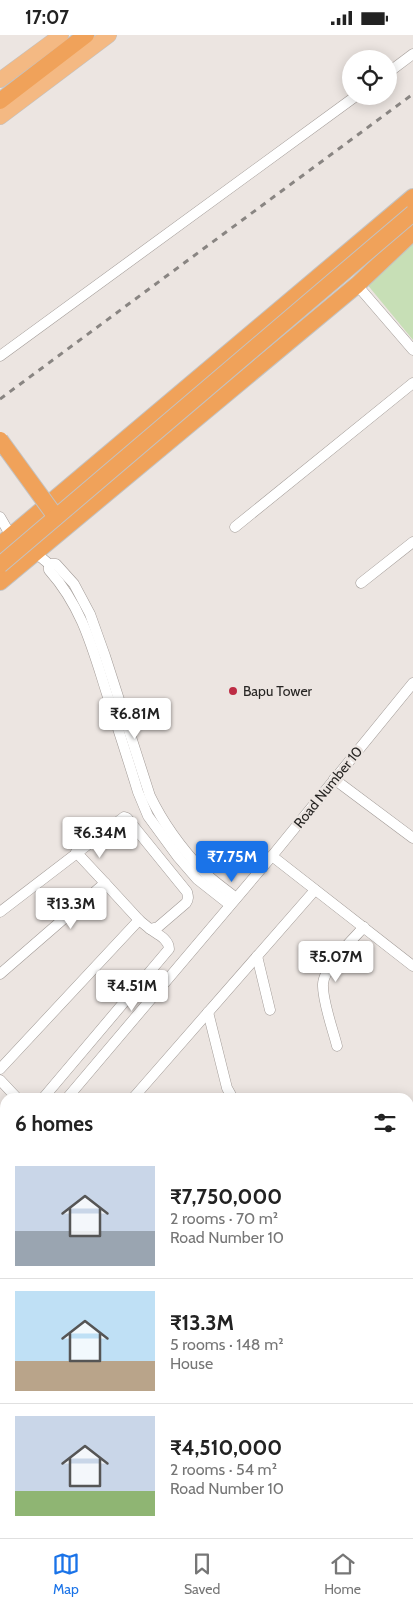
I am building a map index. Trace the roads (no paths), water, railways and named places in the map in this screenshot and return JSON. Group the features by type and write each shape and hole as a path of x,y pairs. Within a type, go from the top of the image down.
{"highway":[{"path":"0,101 86,35"},
{"path":"5,541 413,197"},
{"path":"0,565 413,213"},
{"path":"0,582 357,285 413,232"},
{"path":"0,440 56,517"},
{"path":"81,477 98,499"}],"main road":[{"path":"0,79 61,35"},
{"path":"0,117 110,35"}],"street":[{"path":"397,66 413,54"},
{"path":"0,357 344,105"},
{"path":"357,285 413,350"},
{"path":"235,527 413,383"},
{"path":"0,517 5,541 34,552 49,564 56,564 74,584 82,597 150,796 166,825 200,876 233,902"},
{"path":"361,583 413,542"},
{"name":"Road Number 10","path":"71,1093 272,856 413,684"},
{"path":"334,779 413,838"},
{"path":"0,912 119,818 127,817 186,892 188,901 158,927 150,929"},
{"path":"47,1093 169,949 167,941 139,920 76,852"},
{"path":"272,856 413,966"},
{"path":"186,892 200,876"},
{"path":"0,974 105,883"},
{"path":"137,1093 315,890"},
{"path":"0,1069 139,920"},
{"path":"337,1046 325,1001 323,983 325,975 332,965 364,927"},
{"path":"257,956 270,1011"},
{"path":"208,1012 224,1080 230,1093"},
{"path":"0,1080 12,1093"}],"railway":[{"path":"0,399 413,94"}],"place":[{"name":"Bapu Tower","path":"233,691"}]}
